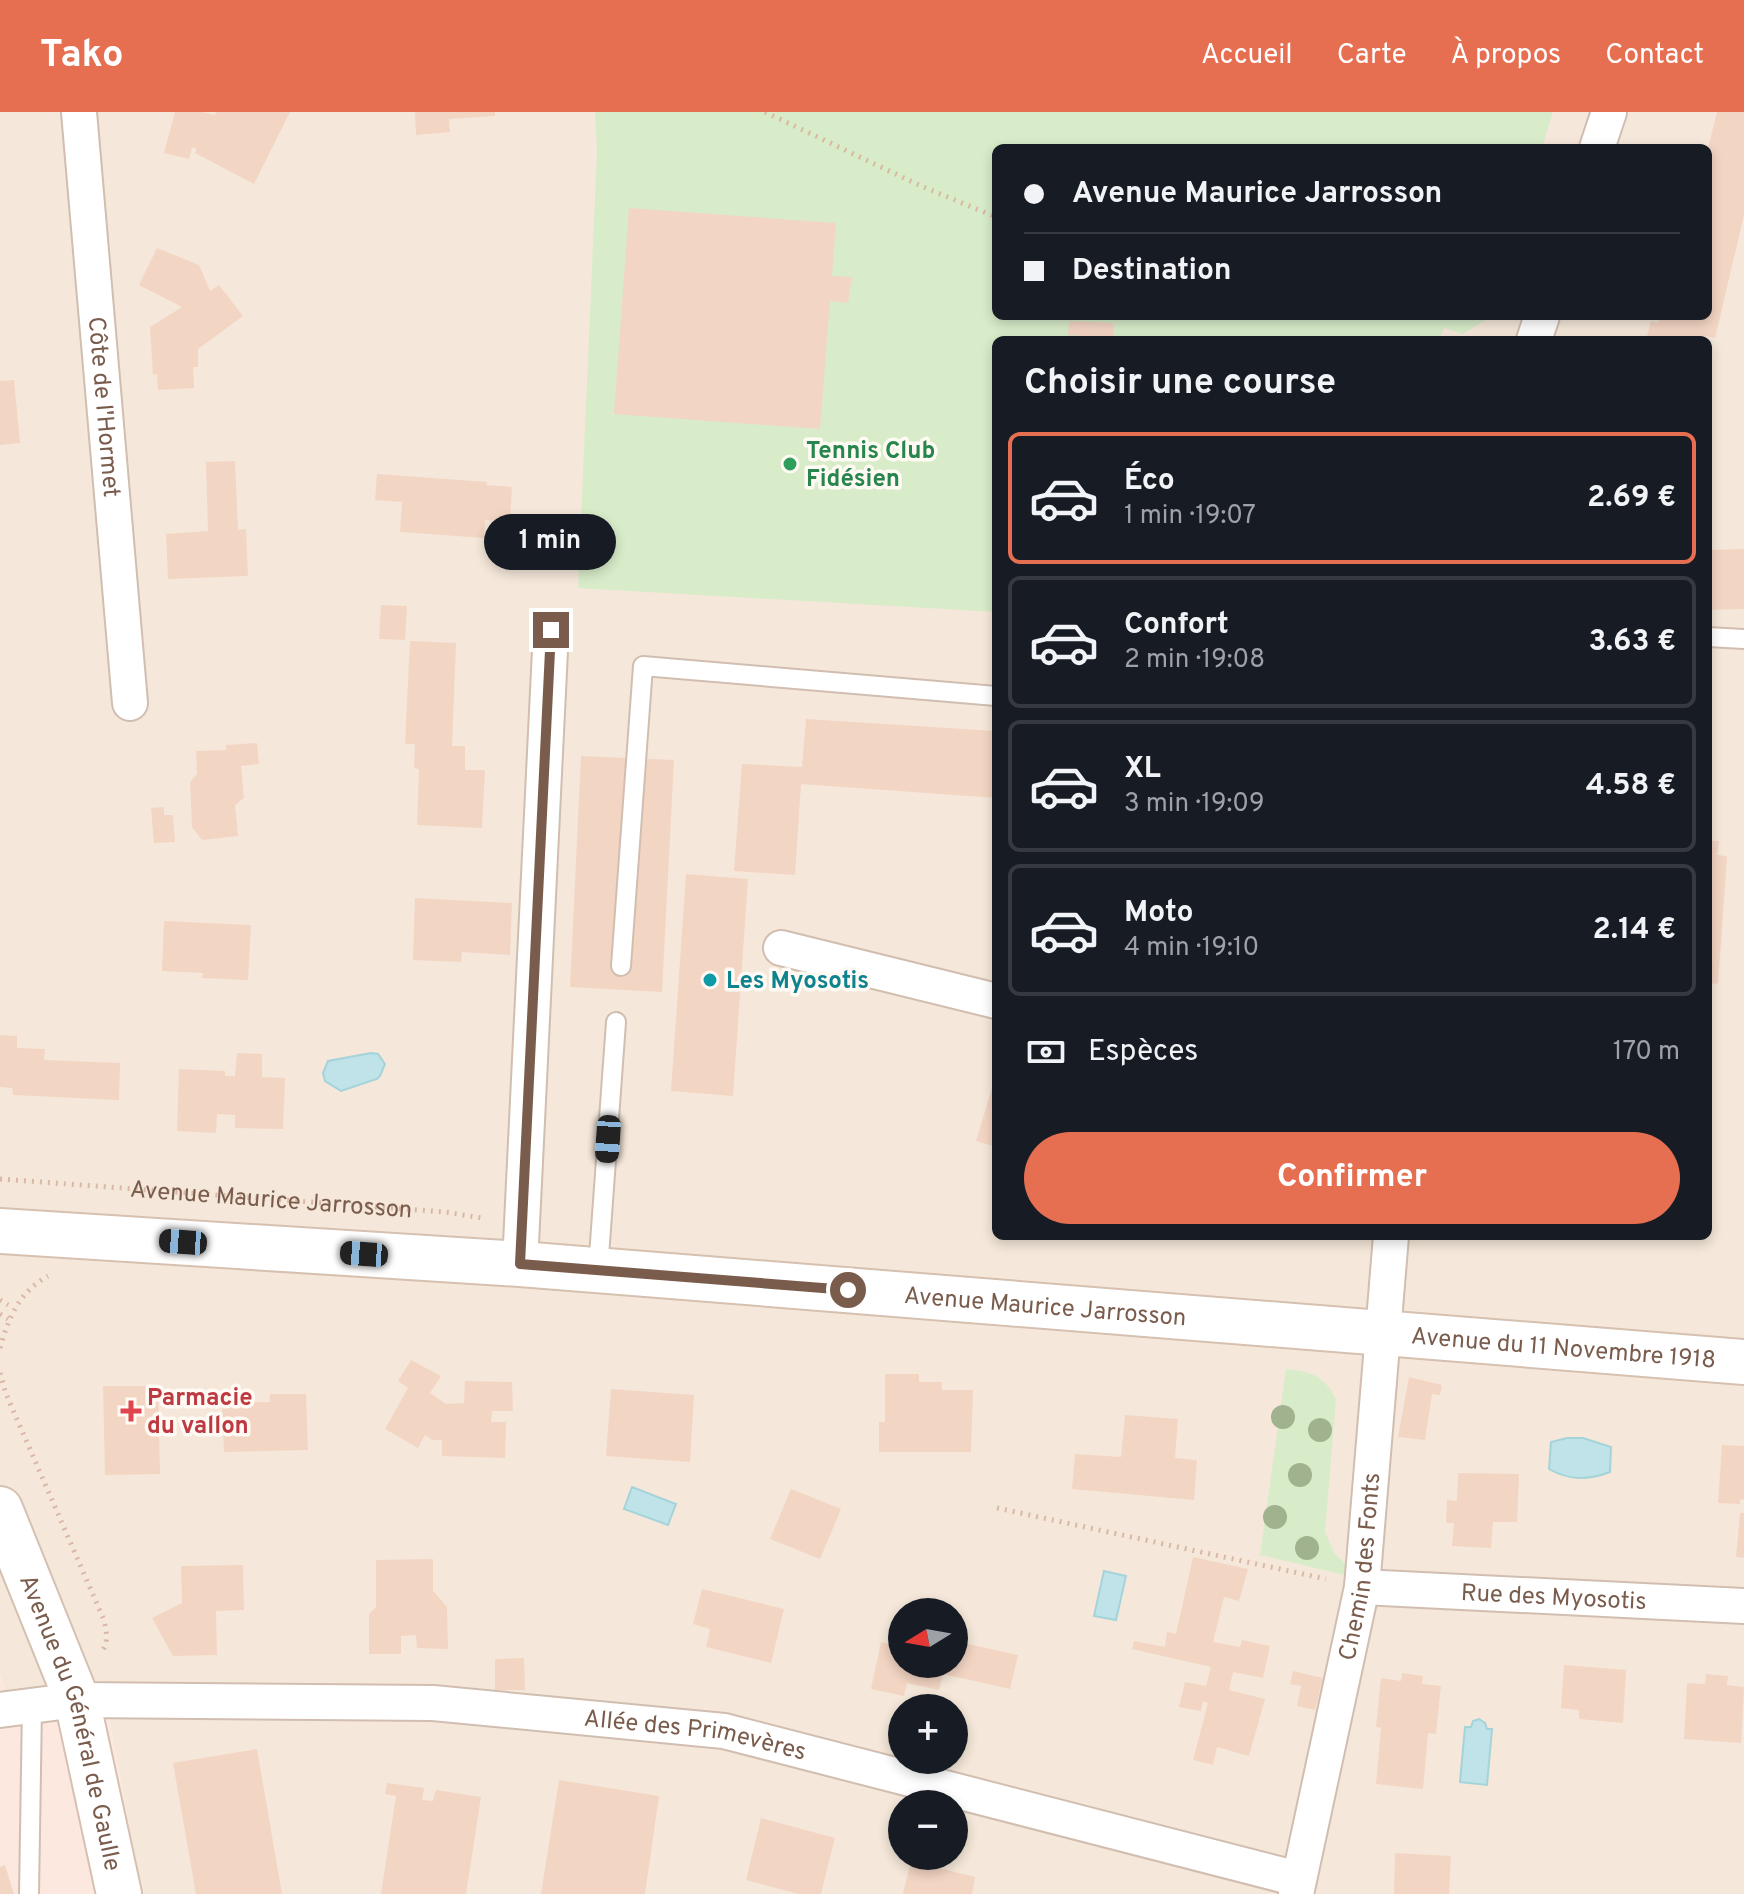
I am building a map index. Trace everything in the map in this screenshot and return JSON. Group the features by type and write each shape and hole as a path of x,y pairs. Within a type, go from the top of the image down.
{"street":[{"name":"Côte de l'Hormet","path":"79,112 130,703"},
{"path":"1598,144 1609,112"},
{"path":"517,1264 551,630"},
{"path":"781,948 992,1000"},
{"name":"Avenue Maurice Jarrosson","path":"0,1231 517,1264 1384,1332"},
{"name":"Chemin des Fonts","path":"1297,1886 1362,1587 1391,1240"},
{"name":"Avenue du 11 Novembre 1918","path":"1384,1332 1744,1362"},
{"name":"Avenue du Général de Gaulle","path":"0,1509 77,1700 119,1894"},
{"name":"Rue des Myosotis","path":"1362,1587 1744,1606"},
{"name":"Allée des Primevères","path":"16,1708 77,1700 433,1703 724,1731 1297,1886"}],"lane":[{"path":"1712,637 1744,639"},
{"path":"621,966 643,666 992,696"},
{"path":"598,1270 616,1022"},
{"path":"16,1708 29,1894"}],"path":[{"path":"765,112 921,186 992,215"},
{"name":"Avenue Maurice Jarrosson","path":"0,1179 474,1216 488,1219 502,1228 517,1264"},
{"path":"0,1300 8,1305"},
{"path":"0,1314 8,1319 0,1348"},
{"path":"997,1508 1362,1587"}],"shaded area":[{"path":"0,112 1744,112 1744,1894 141,1894 107,1707 9,1700 0,1676"},
{"path":"0,1676 9,1700 107,1707 141,1894 0,1894"}],"green space":[{"name":"Tennis Club Fidésien","path":"595,112 1553,112 1543,144 992,144 992,320 1485,320 1463,334 1444,328 1440,336 992,336 992,612 578,588 597,152"},
{"path":"1286,1369 1316,1376 1336,1399 1325,1532 1335,1554 1346,1564 1345,1575 1260,1555"}],"water":[{"path":"378,1054 385,1064 377,1079 341,1091 325,1081 323,1073 328,1061"},
{"path":"1583,1438 1611,1447 1610,1472 1580,1478 1564,1476 1549,1469 1551,1442"},
{"path":"632,1487 676,1504 668,1525 624,1509"},
{"path":"1104,1571 1126,1576 1116,1620 1094,1616"},
{"path":"1479,1719 1487,1729 1492,1729 1487,1785 1460,1782 1465,1727 1471,1727 1473,1721"}],"building":[{"path":"175,112 215,115 216,112 290,112 254,184 195,153 197,149 192,147 189,159 164,153"},
{"path":"415,112 495,112 495,116 449,119 450,132 416,135"},
{"path":"1717,112 1744,112 1744,215 1715,338 1647,336 1651,321 1712,320 1712,144 1709,144"},
{"path":"629,208 836,223 832,276 852,277 848,303 830,301 820,429 614,414"},
{"path":"157,248 199,265 210,291 219,285 243,316 198,349 198,367 193,367 194,388 158,390 157,374 153,375 150,327 182,307 139,285"},
{"path":"1069,321 1114,323 1113,336 1068,335"},
{"path":"14,380 20,443 0,445 0,381"},
{"path":"235,461 238,530 246,529 248,576 168,579 166,534 208,531 206,462"},
{"path":"377,474 487,482 486,485 512,487 510,522 485,520 484,538 400,532 402,502 375,500"},
{"path":"1744,549 1744,609 1712,610 1712,550"},
{"path":"381,605 407,606 405,640 379,639"},
{"path":"410,641 456,643 452,746 465,746 465,770 485,770 482,828 417,825 419,769 414,768 415,744 405,744"},
{"path":"806,719 992,731 992,798 801,784 795,875 734,871 742,764 802,767"},
{"path":"257,743 259,764 241,766 244,798 235,805 238,836 202,840 192,827 190,782 197,774 196,751 226,750 226,745"},
{"path":"581,756 674,760 662,992 570,987"},
{"path":"164,807 164,815 173,815 175,842 154,843 151,808"},
{"path":"1712,841 1719,841 1717,855 1727,856 1718,984 1712,983"},
{"name":"Les Myosotis","path":"686,874 748,879 733,1096 671,1091"},
{"path":"415,898 512,903 510,955 462,952 461,962 413,960"},
{"path":"164,921 251,925 248,980 202,978 203,973 162,971"},
{"path":"0,1035 17,1036 17,1048 45,1049 44,1060 120,1063 119,1100 13,1095 12,1088 0,1087"},
{"path":"237,1053 262,1054 262,1077 285,1078 283,1129 235,1128 235,1115 217,1114 216,1133 177,1131 179,1069 225,1071 225,1076 235,1076"},
{"path":"992,1088 992,1146 976,1141"},
{"path":"411,1360 441,1376 430,1393 446,1404 464,1403 465,1381 512,1382 513,1411 492,1411 491,1422 506,1422 505,1458 442,1456 442,1440 432,1440 425,1435 418,1448 385,1429 408,1388 398,1381"},
{"path":"885,1374 919,1374 919,1382 942,1382 942,1390 973,1390 971,1452 879,1452 879,1422 885,1422"},
{"path":"1409,1377 1442,1385 1440,1395 1432,1394 1425,1440 1398,1437"},
{"name":"Parmacie du vallon","path":"103,1386 158,1386 160,1474 105,1475"},
{"path":"611,1389 694,1395 690,1462 606,1456"},
{"path":"270,1394 306,1394 308,1450 224,1452 222,1403 270,1402"},
{"path":"1125,1415 1178,1419 1175,1458 1197,1460 1194,1500 1072,1489 1075,1454 1121,1457"},
{"path":"1722,1445 1744,1446 1744,1500 1740,1499 1740,1504 1718,1503"},
{"path":"1458,1473 1519,1474 1517,1522 1493,1522 1491,1548 1452,1546 1454,1523 1446,1523 1447,1500 1457,1501"},
{"path":"791,1489 841,1509 820,1559 770,1539"},
{"path":"1740,1513 1744,1513 1744,1558 1736,1557"},
{"path":"1193,1557 1248,1569 1239,1601 1224,1597 1213,1642 1240,1647 1242,1640 1270,1646 1263,1678 1233,1672 1229,1690 1265,1699 1249,1756 1217,1747 1213,1765 1193,1760 1208,1703 1203,1701 1201,1711 1179,1707 1185,1682 1206,1686 1211,1667 1132,1649 1134,1641 1165,1647 1167,1632 1176,1634"},
{"path":"433,1559 433,1591 447,1607 448,1649 417,1648 416,1635 401,1636 401,1654 369,1654 369,1614 376,1607 376,1560"},
{"path":"243,1565 244,1610 216,1611 217,1655 173,1656 152,1618 182,1603 181,1566"},
{"path":"702,1589 784,1609 771,1663 706,1647 710,1629 693,1624"},
{"path":"881,1642 888,1644 888,1678 942,1678 939,1690 907,1683 904,1694 871,1689"},
{"path":"968,1644 1018,1655 1010,1689 961,1678 968,1678"},
{"path":"524,1658 525,1690 495,1690 495,1659"},
{"path":"1564,1665 1626,1670 1623,1723 1579,1719 1579,1710 1561,1708"},
{"path":"1293,1671 1323,1678 1315,1710 1297,1706 1301,1686 1290,1684"},
{"path":"1402,1673 1423,1676 1422,1684 1441,1686 1436,1734 1428,1733 1423,1789 1376,1784 1381,1728 1376,1727 1381,1678 1401,1681"},
{"path":"1706,1674 1728,1676 1727,1685 1744,1687 1741,1743 1684,1739 1687,1683 1705,1684"},
{"path":"257,1749 282,1894 196,1894 173,1763"},
{"path":"559,1780 659,1796 645,1894 541,1894"},
{"path":"387,1783 424,1788 422,1800 433,1801 436,1790 481,1797 466,1894 381,1894 396,1796 385,1794"},
{"path":"761,1818 835,1838 821,1894 798,1894 746,1880"},
{"path":"1395,1853 1451,1856 1449,1894 1394,1894"},
{"path":"5,1865 14,1894 0,1894 0,1867"},
{"path":"909,1870 947,1870 975,1877 972,1894 903,1894"}],"place":[{"name":"Tennis Club Fidésien","path":"790,464"},
{"name":"Les Myosotis","path":"710,980"},
{"name":"Parmacie du vallon","path":"131,1411"}],"route":[{"path":"551,630 520,1264 848,1290"}]}
